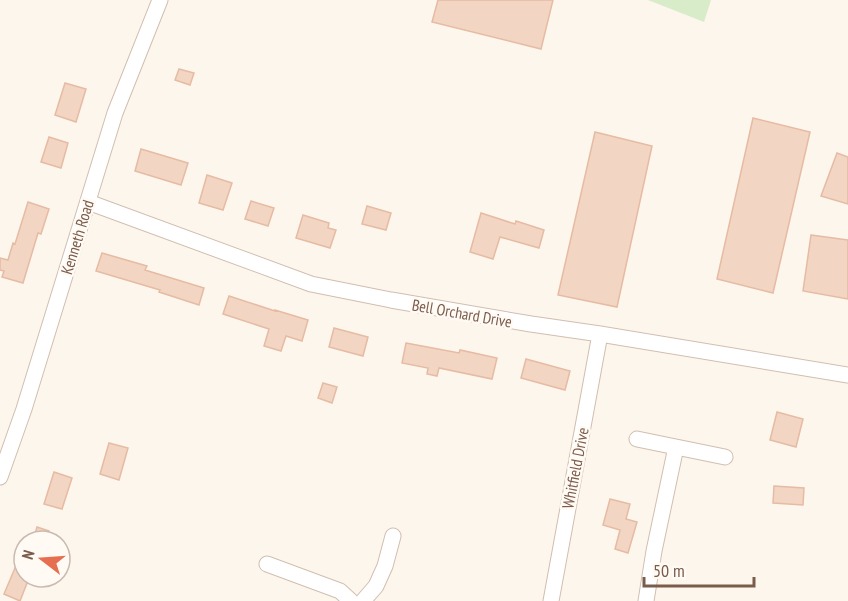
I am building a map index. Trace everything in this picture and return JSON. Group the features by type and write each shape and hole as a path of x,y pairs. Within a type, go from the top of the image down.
{"street":[{"name":"Kenneth Road","path":"0,477 24,409 115,113 160,0"},
{"name":"Bell Orchard Drive","path":"88,202 311,284 531,324 848,375"},
{"name":"Whitfield Drive","path":"551,601 600,334"},
{"path":"637,439 725,457"},
{"path":"646,601 676,447"},
{"path":"363,601 376,586 385,566 393,536"},
{"path":"267,564 340,591 351,601"}],"green space":[{"path":"648,0 711,0 704,22"}],"building":[{"path":"438,0 553,0 541,49 432,22"},
{"path":"179,69 194,73 190,85 175,80"},
{"path":"65,83 86,89 76,122 55,115"},
{"path":"753,118 810,132 773,293 717,279"},
{"path":"595,132 652,146 617,307 558,295"},
{"path":"49,137 68,143 61,168 41,162"},
{"path":"141,149 188,163 181,185 135,171"},
{"path":"837,153 848,157 848,204 821,196"},
{"path":"207,175 232,183 223,210 199,203"},
{"path":"251,201 274,208 268,226 245,219"},
{"path":"28,202 49,209 41,234 38,233 23,283 2,277 4,271 0,270 0,258 8,260"},
{"path":"367,206 391,213 386,230 362,224"},
{"path":"481,213 544,230 539,248 500,237 493,259 470,252"},
{"path":"303,215 329,223 328,228 336,230 330,248 296,238"},
{"path":"811,235 848,240 848,299 803,291"},
{"path":"102,253 147,266 145,270 204,288 199,305 159,292 160,290 96,271"},
{"path":"229,296 308,320 302,341 286,336 281,351 264,346 269,329 223,314"},
{"path":"334,328 368,337 363,356 329,347"},
{"path":"406,343 459,353 460,350 497,358 492,379 439,368 437,376 427,374 428,368 402,363"},
{"path":"526,359 570,371 565,390 521,378"},
{"path":"323,383 337,387 332,403 318,398"},
{"path":"777,412 803,419 796,447 770,440"},
{"path":"109,443 128,448 119,480 100,474"},
{"path":"54,472 72,478 62,509 44,504"},
{"path":"774,486 804,488 803,505 773,503"},
{"path":"610,499 630,504 626,519 637,522 628,553 615,549 620,530 603,525"},
{"path":"12,575 12,589 25,589 20,601 4,594"}]}
